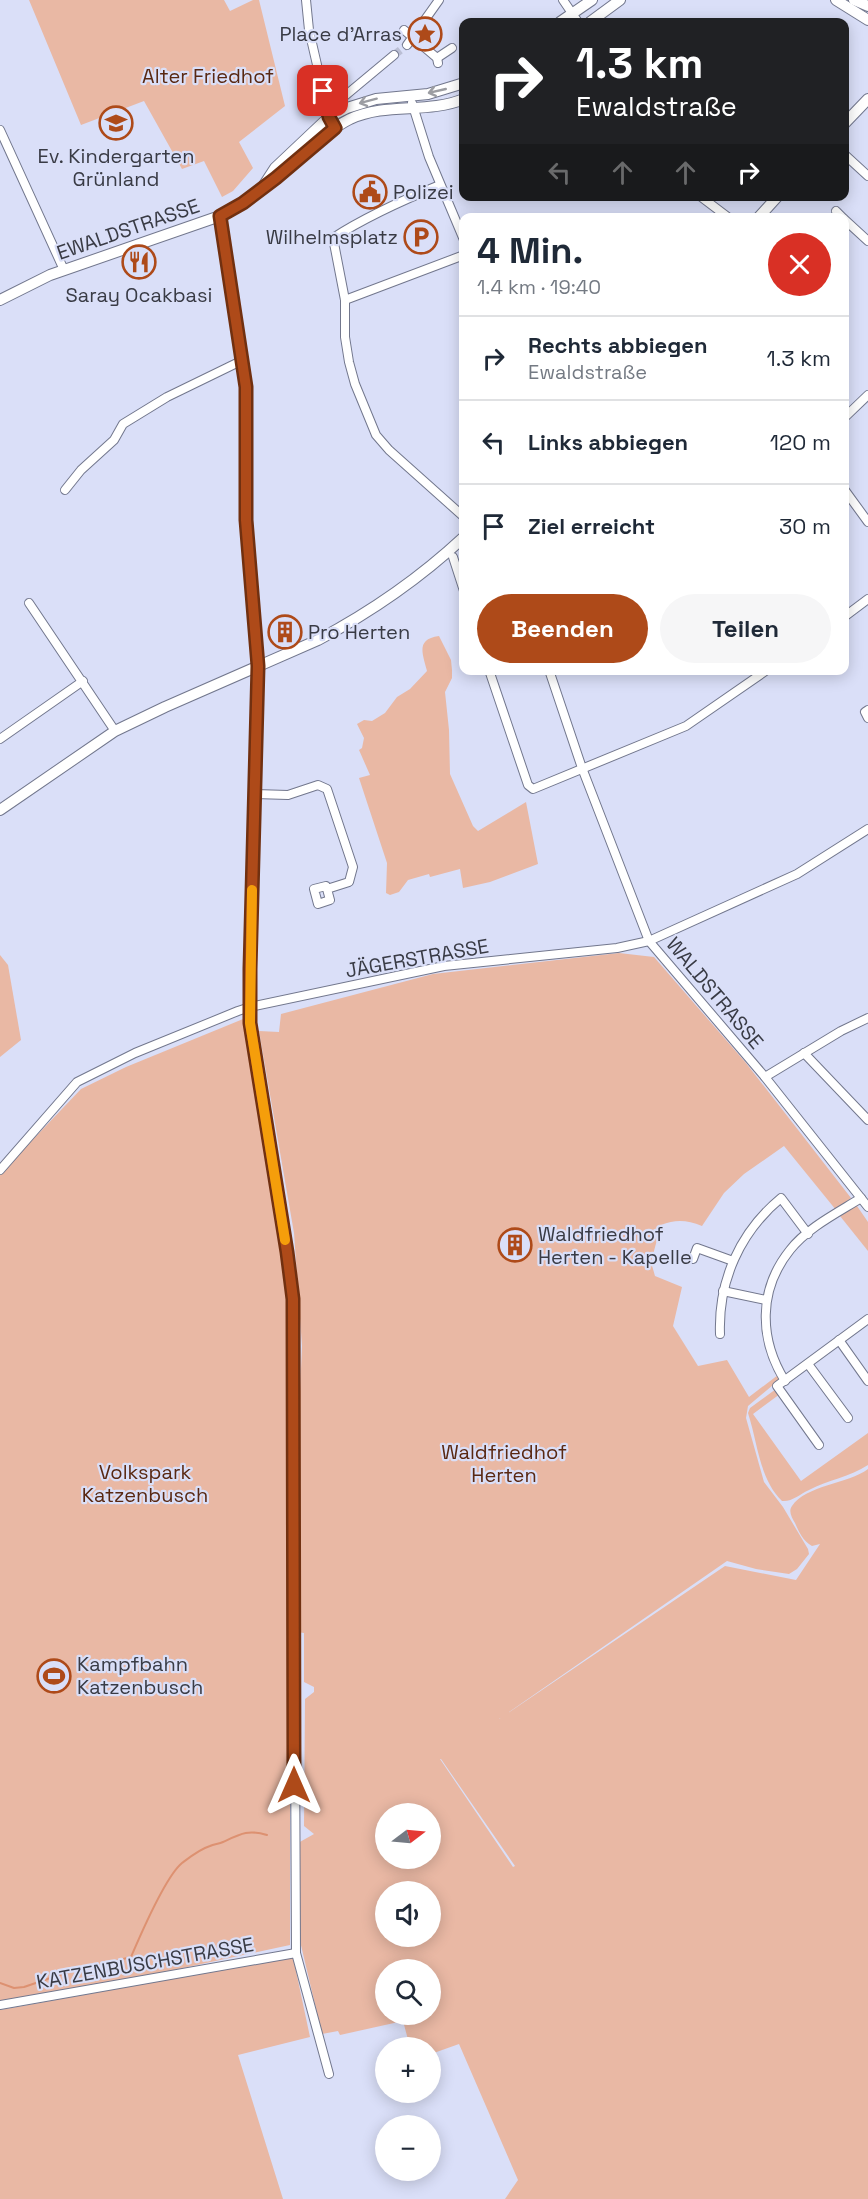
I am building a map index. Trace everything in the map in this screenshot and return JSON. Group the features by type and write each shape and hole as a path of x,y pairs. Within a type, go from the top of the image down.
{"main road":[{"path":"576,18 592,0"},
{"path":"595,18 620,0"},
{"path":"836,0 868,20"},
{"path":"854,0 868,6"},
{"name":"EWALDSTRASSE","path":"264,186 275,168 329,117 376,99 428,94 459,85"},
{"path":"849,119 868,99"},
{"name":"EWALDSTRASSE","path":"0,300 23,287 64,270 220,216 243,203 290,168 335,128 351,119 373,112 452,104 459,101"},
{"path":"763,213 773,201"},
{"path":"0,810 116,731 340,628 413,578 459,541"}],"street":[{"path":"306,0 309,30 329,117 335,128"},
{"path":"407,45 439,0"},
{"path":"563,0 574,18"},
{"path":"404,30 438,60 452,48"},
{"path":"340,100 394,55"},
{"path":"410,95 412,108 440,185 459,229"},
{"path":"0,130 64,270"},
{"path":"849,159 868,176"},
{"path":"440,185 378,212 333,238 345,300 345,337 349,363 376,435 389,450 459,513"},
{"path":"707,201 722,213"},
{"path":"220,216 243,360 246,404 246,520 258,666 250,1006 252,1037 293,1299 296,1953 329,2074"},
{"path":"849,224 868,241"},
{"path":"860,234 868,226"},
{"path":"345,300 459,257"},
{"path":"64,490 81,470 114,440 123,424 166,398 243,360"},
{"path":"849,413 868,395"},
{"path":"849,496 868,522"},
{"path":"453,557 459,576"},
{"path":"849,613 868,599"},
{"path":"29,603 116,731"},
{"path":"491,675 528,785 533,789 686,726 760,675"},
{"name":"WALDSTRASSE","path":"551,675 582,768 649,941 765,1077 868,1207"},
{"path":"0,739 83,681"},
{"path":"868,710 864,712 868,718"},
{"path":"255,794 288,795 318,785 327,789 352,867 349,882 327,889"},
{"name":"JÄGERSTRASSE","path":"0,1170 77,1082 135,1053 250,1006 444,966 616,948 649,941 797,874 868,829"},
{"path":"765,1077 868,1018"},
{"path":"804,1053 868,1120"},
{"path":"720,1334 723,1291 738,1249 758,1219 781,1198 808,1234"},
{"path":"785,1381 772,1357 766,1336 764,1315 770,1285 790,1250 808,1234 861,1198"},
{"path":"693,1259 697,1248 733,1261"},
{"path":"723,1291 766,1300"},
{"path":"819,1445 777,1386 868,1319"},
{"path":"839,1340 868,1381"},
{"path":"808,1364 848,1418"},
{"name":"KATZENBUSCHSTRASSE","path":"0,2005 296,1953"}],"green space":[{"name":"Alter Friedhof","path":"29,0 224,0 230,11 253,0 259,0 285,106 239,142 253,168 233,191 222,197 204,161 182,169 144,101 81,125"},
{"path":"439,636 451,660 452,670 452,678 445,692 450,774 473,826 478,831 526,802 538,864 490,882 463,888 460,869 430,877 429,874 408,880 399,892 390,895 386,893 387,863 359,778 370,775 359,750 362,748 364,738 357,724 364,720 372,721 385,713 397,697 410,689 427,671 422,649 426,640"},
{"name":"Waldfriedhof Herten","path":"619,953 654,957 746,1063 851,1198 836,1210 784,1146 744,1174 724,1193 702,1226 682,1221 661,1225 651,1262 655,1276 682,1287 673,1326 698,1366 727,1360 749,1397 778,1375 779,1380 748,1406 746,1418 764,1482 783,1507 809,1554 797,1569 789,1574 756,1569 727,1561 499,1719 725,1566 796,1580 820,1544 812,1546 804,1539 791,1514 792,1506 807,1493 868,1469 868,2199 505,2199 518,2180 459,2044 441,2050 441,2037 407,2037 404,2025 441,2025 441,1959 375,1959 375,2025 385,2025 340,2035 338,2031 322,2034 300,1941 298,1843 314,1834 304,1826 305,1699 314,1692 314,1687 304,1682 304,1633 297,1632 297,1460 302,1346 294,1233 259,1031 279,1032 281,1014 433,974","holes":["441,1759 515,1866 513,1867"]},
{"path":"0,955 8,965 21,1040 0,1057"},
{"name":"Volkspark Katzenbusch","path":"248,1017 287,1251 290,1365 290,1945 146,1976 0,2002 0,1174 81,1089 126,1067"},
{"path":"855,1206 868,1222 868,1251 840,1216"},
{"path":"776,1389 780,1394 753,1414 801,1481 868,1433 868,1465 793,1499 782,1501 768,1482 748,1413 750,1408"},
{"path":"293,1957 310,2037 238,2055 283,2199 0,2199 0,2010"}],"waterway":[{"path":"0,1983 14,1988 24,1987 77,1969 131,1957 161,1893 182,1863 203,1849 239,1835 249,1832 267,1835"}],"tunnel":[{"path":"394,55 407,45"}],"slow traffic":[{"path":"252,890 250,1023 285,1240"}],"place":[{"name":"Place d'Arras","path":"425,34"},
{"name":"Ev. Kindergarten Grünland","path":"116,123"},
{"name":"Polizei","path":"370,192"},
{"name":"Wilhelmsplatz","path":"421,237"},
{"name":"Saray Ocakbasi","path":"139,262"},
{"name":"Pro Herten","path":"285,632"},
{"name":"Waldfriedhof Herten - Kapelle","path":"515,1245"},
{"name":"Kampfbahn Katzenbusch","path":"54,1676"}],"route":[{"path":"294,1785 293,1299 250,1023 258,666 246,520 246,387 220,216 243,203 290,168 335,128 329,117 323,91"}]}
